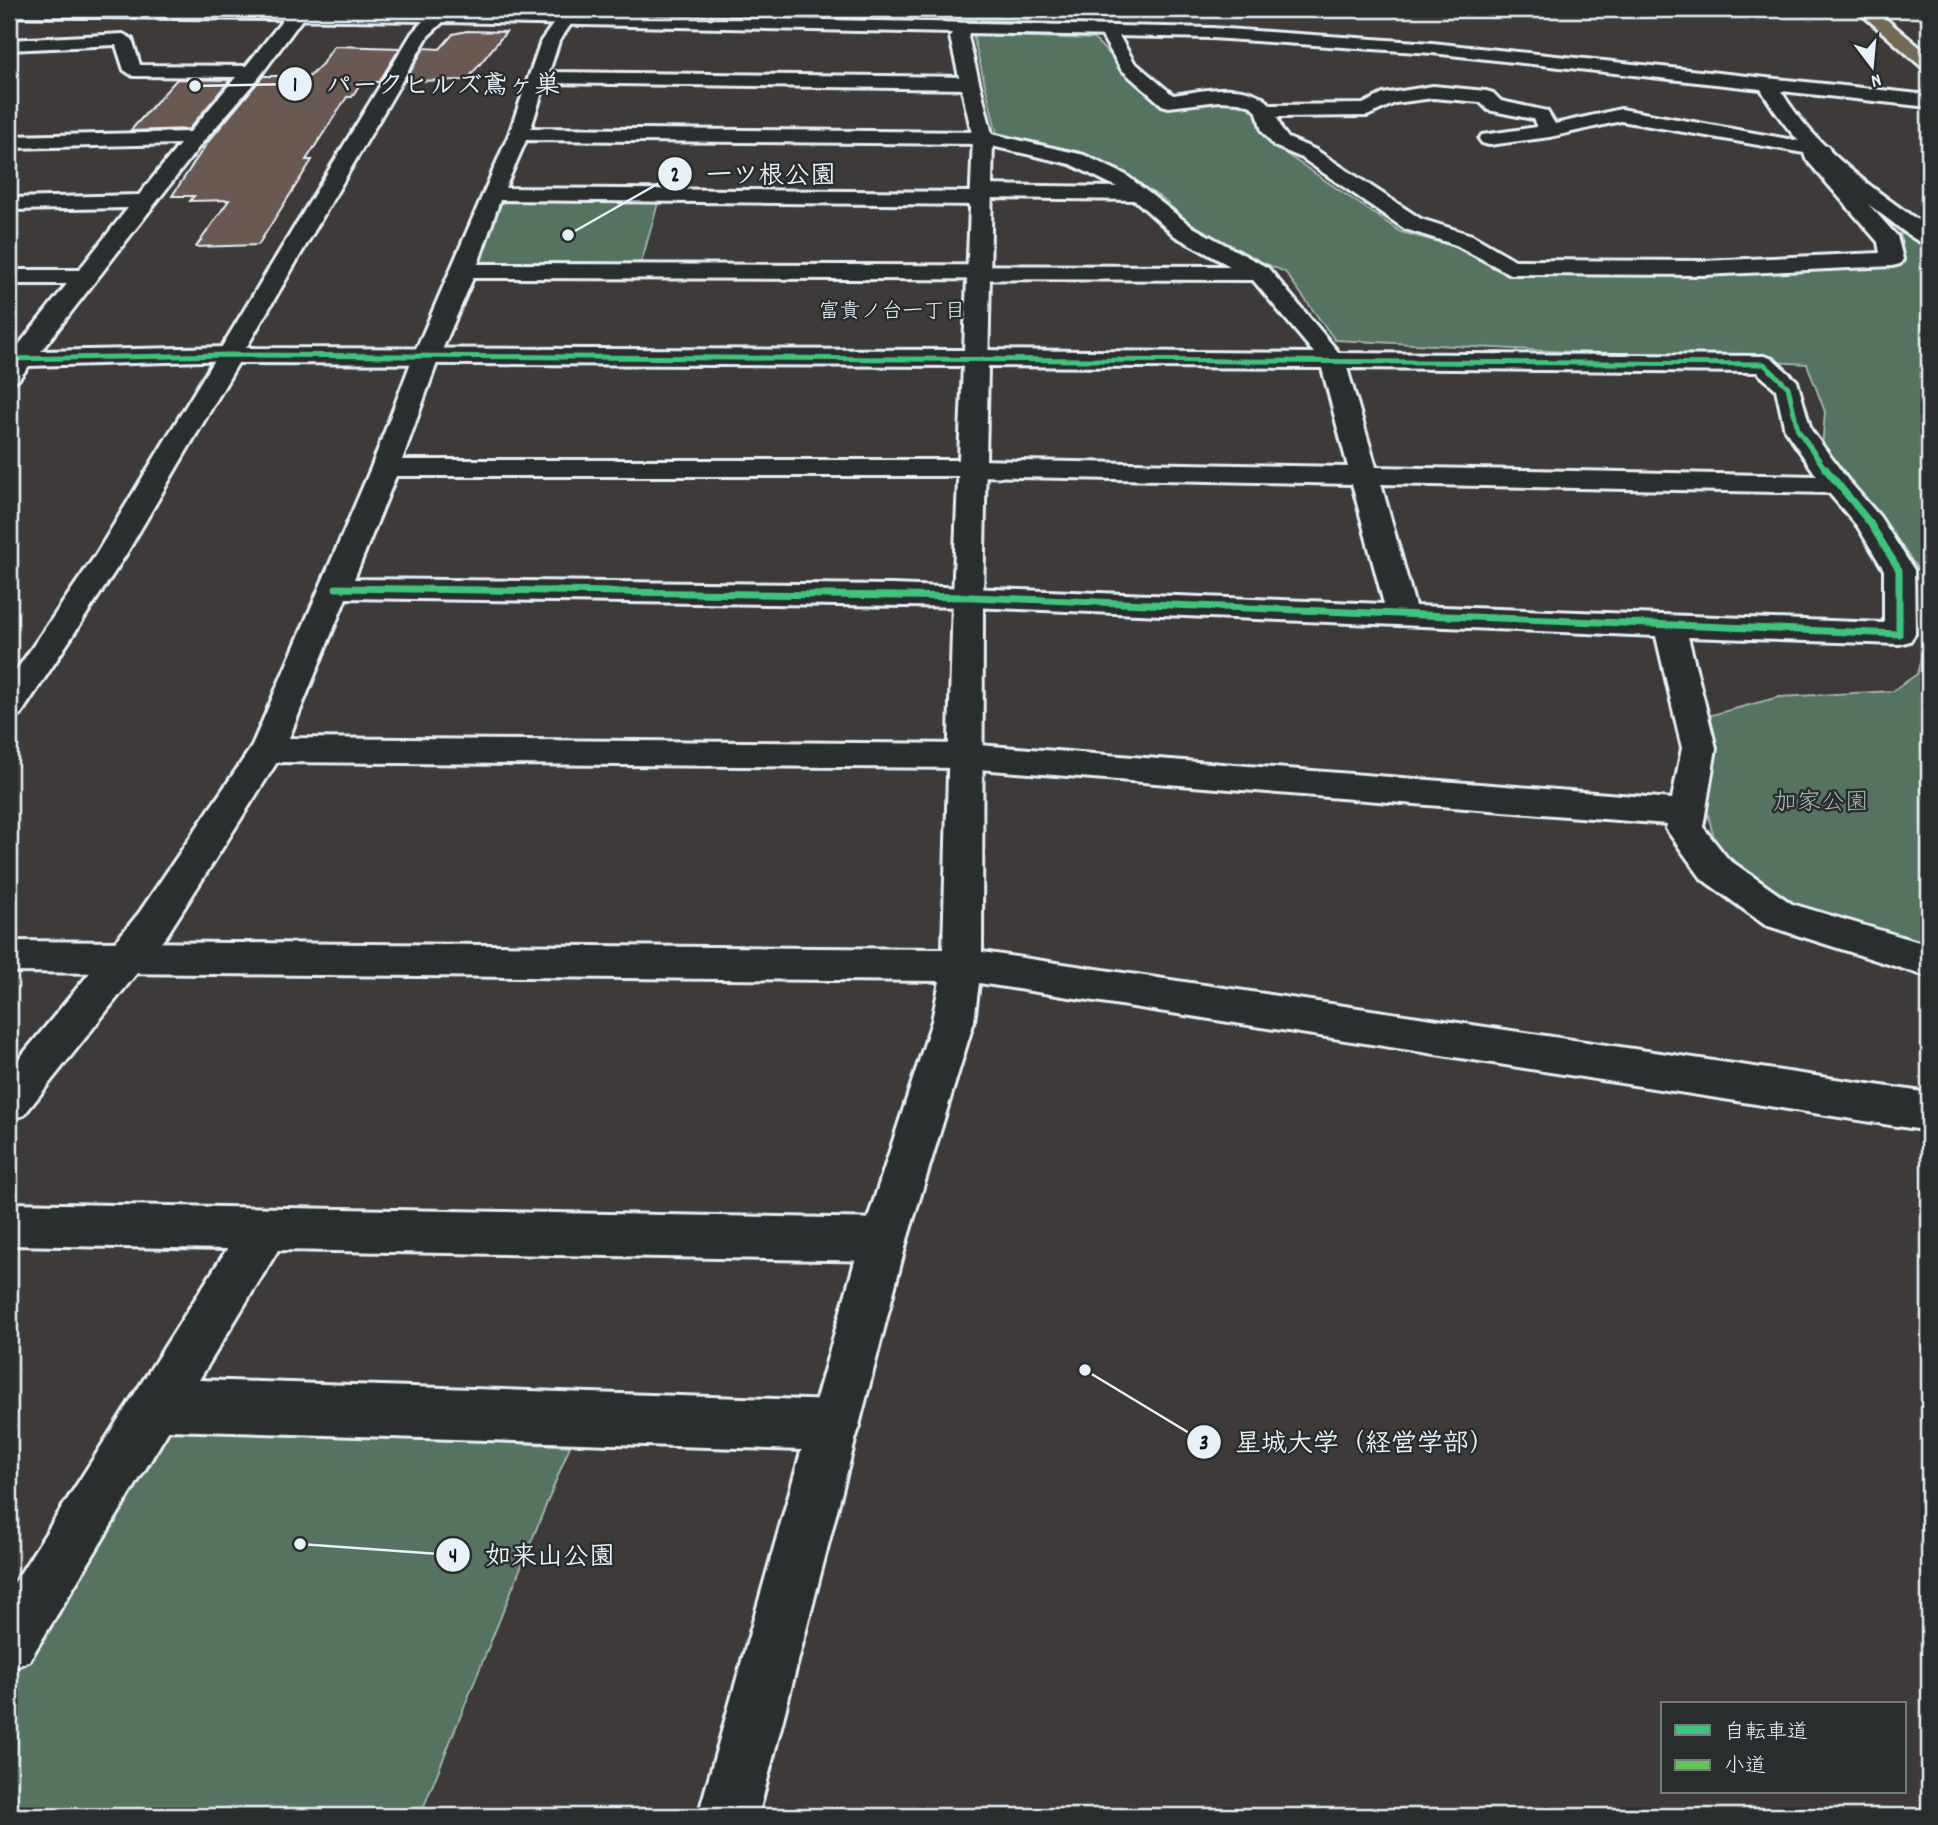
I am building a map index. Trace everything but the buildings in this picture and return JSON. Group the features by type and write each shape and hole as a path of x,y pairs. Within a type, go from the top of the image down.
{"highway":[{"path":"1864,9 1929,64"}],"street":[{"path":"1061,9 1062,30"},
{"path":"9,11 962,27 1308,38 1432,48 1929,101"},
{"path":"13,364 196,138 253,72 296,15"},
{"path":"9,706 110,556 428,16"},
{"path":"9,1102 153,924 267,750 336,588 385,468 426,356 464,271 492,194 519,134 550,41 565,20"},
{"path":"728,1816 884,1240 953,1021 962,965 968,597 983,138 959,37 962,27"},
{"path":"1108,31 1127,65 1169,101 1219,95 1242,96 1258,102 1266,111 1272,131 1281,142 1309,154 1413,224 1464,240 1510,267 1703,268 1892,259 1889,241 1812,155 1820,150"},
{"path":"9,45 123,39 133,70 253,72"},
{"path":"540,77 970,83"},
{"path":"1778,86 1791,121 1893,214 1929,238"},
{"path":"1266,111 1367,110 1390,98 1433,92 1461,93 1486,97 1495,106 1540,115 1550,131"},
{"path":"1489,139 1550,131 1621,115 1820,150"},
{"path":"519,134 983,138 1077,159 1119,179 1183,231 1260,273 1318,341 1333,363 1402,614"},
{"path":"9,142 196,138"},
{"path":"492,194 1140,194"},
{"path":"9,204 147,201"},
{"path":"464,271 1260,273"},
{"path":"9,277 84,277"},
{"path":"13,364 228,355 1764,364 1788,387 1798,430 1837,485 1870,523 1899,570 1901,597 1899,634 1670,629 1402,614 968,597 336,588"},
{"path":"385,468 974,468 1837,485"},
{"path":"1670,629 1699,748 1684,829 1715,869 1779,915 1929,961"},
{"path":"267,750 966,756 1687,813"},
{"path":"9,956 962,965 1929,1112"},
{"path":"9,1224 884,1240"},
{"path":"9,1641 266,1228"},
{"path":"156,1404 835,1426"}],"green space":[{"path":"550,9 1038,9 1037,17 1023,21"},
{"name":"加家公園","path":"973,35 1094,39 1165,108 1228,101 1254,109 1276,147 1401,232 1453,246 1505,273 1772,272 1905,263 1900,233 1929,244 1929,947 1841,923 1777,899 1750,882 1728,863 1715,840 1707,810 1704,717 1779,697 1893,691 1917,674 1923,651 1927,600 1919,571 1883,519 1834,470 1822,447 1825,412 1807,364 1335,340 1285,272 1209,239 1160,197 1117,171 1081,156 998,138"},
{"path":"497,201 658,203 640,267 479,267"},
{"path":"145,1422 570,1446 420,1816 9,1816 9,1641"}],"marked path":[{"path":"978,9 978,21"}],"cycle path":[{"path":"9,359 228,355 1764,364 1788,387 1798,430 1837,485 1870,523 1899,570 1901,596 1899,634 1667,627 972,597 336,588"}],"place":[{"name":"パークヒルズ鳶ヶ巣","path":"195,86"},
{"name":"一ツ根公園","path":"568,235"},
{"name":"星城大学（経営学部）","path":"1085,1370"},
{"name":"如来山公園","path":"300,1544"}],"district":[{"name":"富貴ノ台一丁目","path":"892,310"}]}
